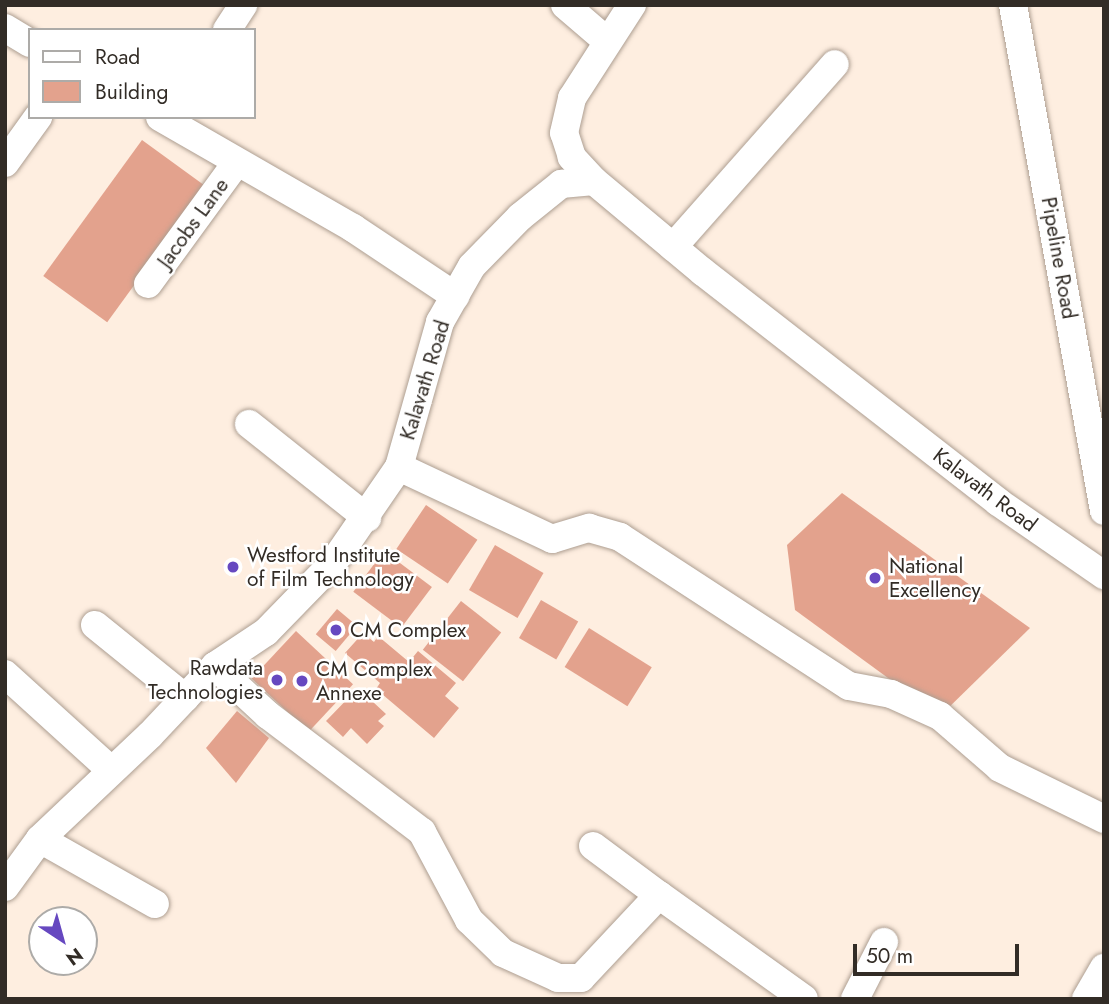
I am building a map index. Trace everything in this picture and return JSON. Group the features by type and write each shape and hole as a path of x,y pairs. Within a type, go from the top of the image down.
{"street":[{"path":"227,28 243,5"},
{"path":"565,5 607,41"},
{"path":"594,181 572,158 564,133 572,97 632,5"},
{"name":"Pipeline Road","path":"1013,5 1104,511"},
{"path":"5,28 28,42"},
{"path":"673,247 835,64"},
{"path":"5,163 37,119"},
{"path":"167,119 353,228 455,296"},
{"name":"Jacobs Lane","path":"148,284 237,162"},
{"name":"Kalavath Road","path":"5,887 23,850 111,770 215,666 266,632 333,563 367,518 399,467 440,323 472,266 520,217 561,184 594,181 673,247 998,502 1104,575"},
{"path":"249,424 367,518"},
{"path":"399,467 552,539 589,528 620,537 849,686 891,694 940,716 1000,768 1104,818"},
{"path":"95,625 185,698"},
{"path":"215,666 268,715 422,832 469,920 487,941 525,965 558,978 582,978 659,895"},
{"path":"5,674 111,770"},
{"path":"593,846 804,999"},
{"path":"23,850 155,904"},
{"path":"855,999 884,942"},
{"path":"1086,999 1104,968"}],"building":[{"path":"142,140 206,186 107,322 43,276"},
{"name":"National Excellency","path":"842,493 1030,628 940,716 795,610 787,545"},
{"path":"426,505 477,540 448,584 396,549"},
{"path":"495,545 543,573 517,618 469,590"},
{"path":"384,551 432,587 401,628 353,592"},
{"path":"541,600 578,622 556,660 519,638"},
{"path":"461,601 501,632 463,681 423,650"},
{"name":"CM Complex","path":"337,609 357,626 336,651 316,634"},
{"path":"589,628 652,667 627,706 565,667"},
{"name":"CM Complex Annexe","path":"296,631 353,684 309,732 252,679"},
{"path":"363,633 374,642 378,636 409,662 418,651 456,683 445,696 459,708 434,738 376,689 380,683 345,653"},
{"path":"358,688 386,714 378,721 384,726 367,744 351,728 343,737 326,721"},
{"path":"237,711 269,738 236,783 206,748"}],"place":[{"name":"Westford Institute of Film Technology","path":"233,567"},
{"name":"National Excellency","path":"875,578"},
{"name":"CM Complex","path":"336,630"},
{"name":"Rawdata Technologies","path":"277,680"},
{"name":"CM Complex Annexe","path":"302,681"}]}
